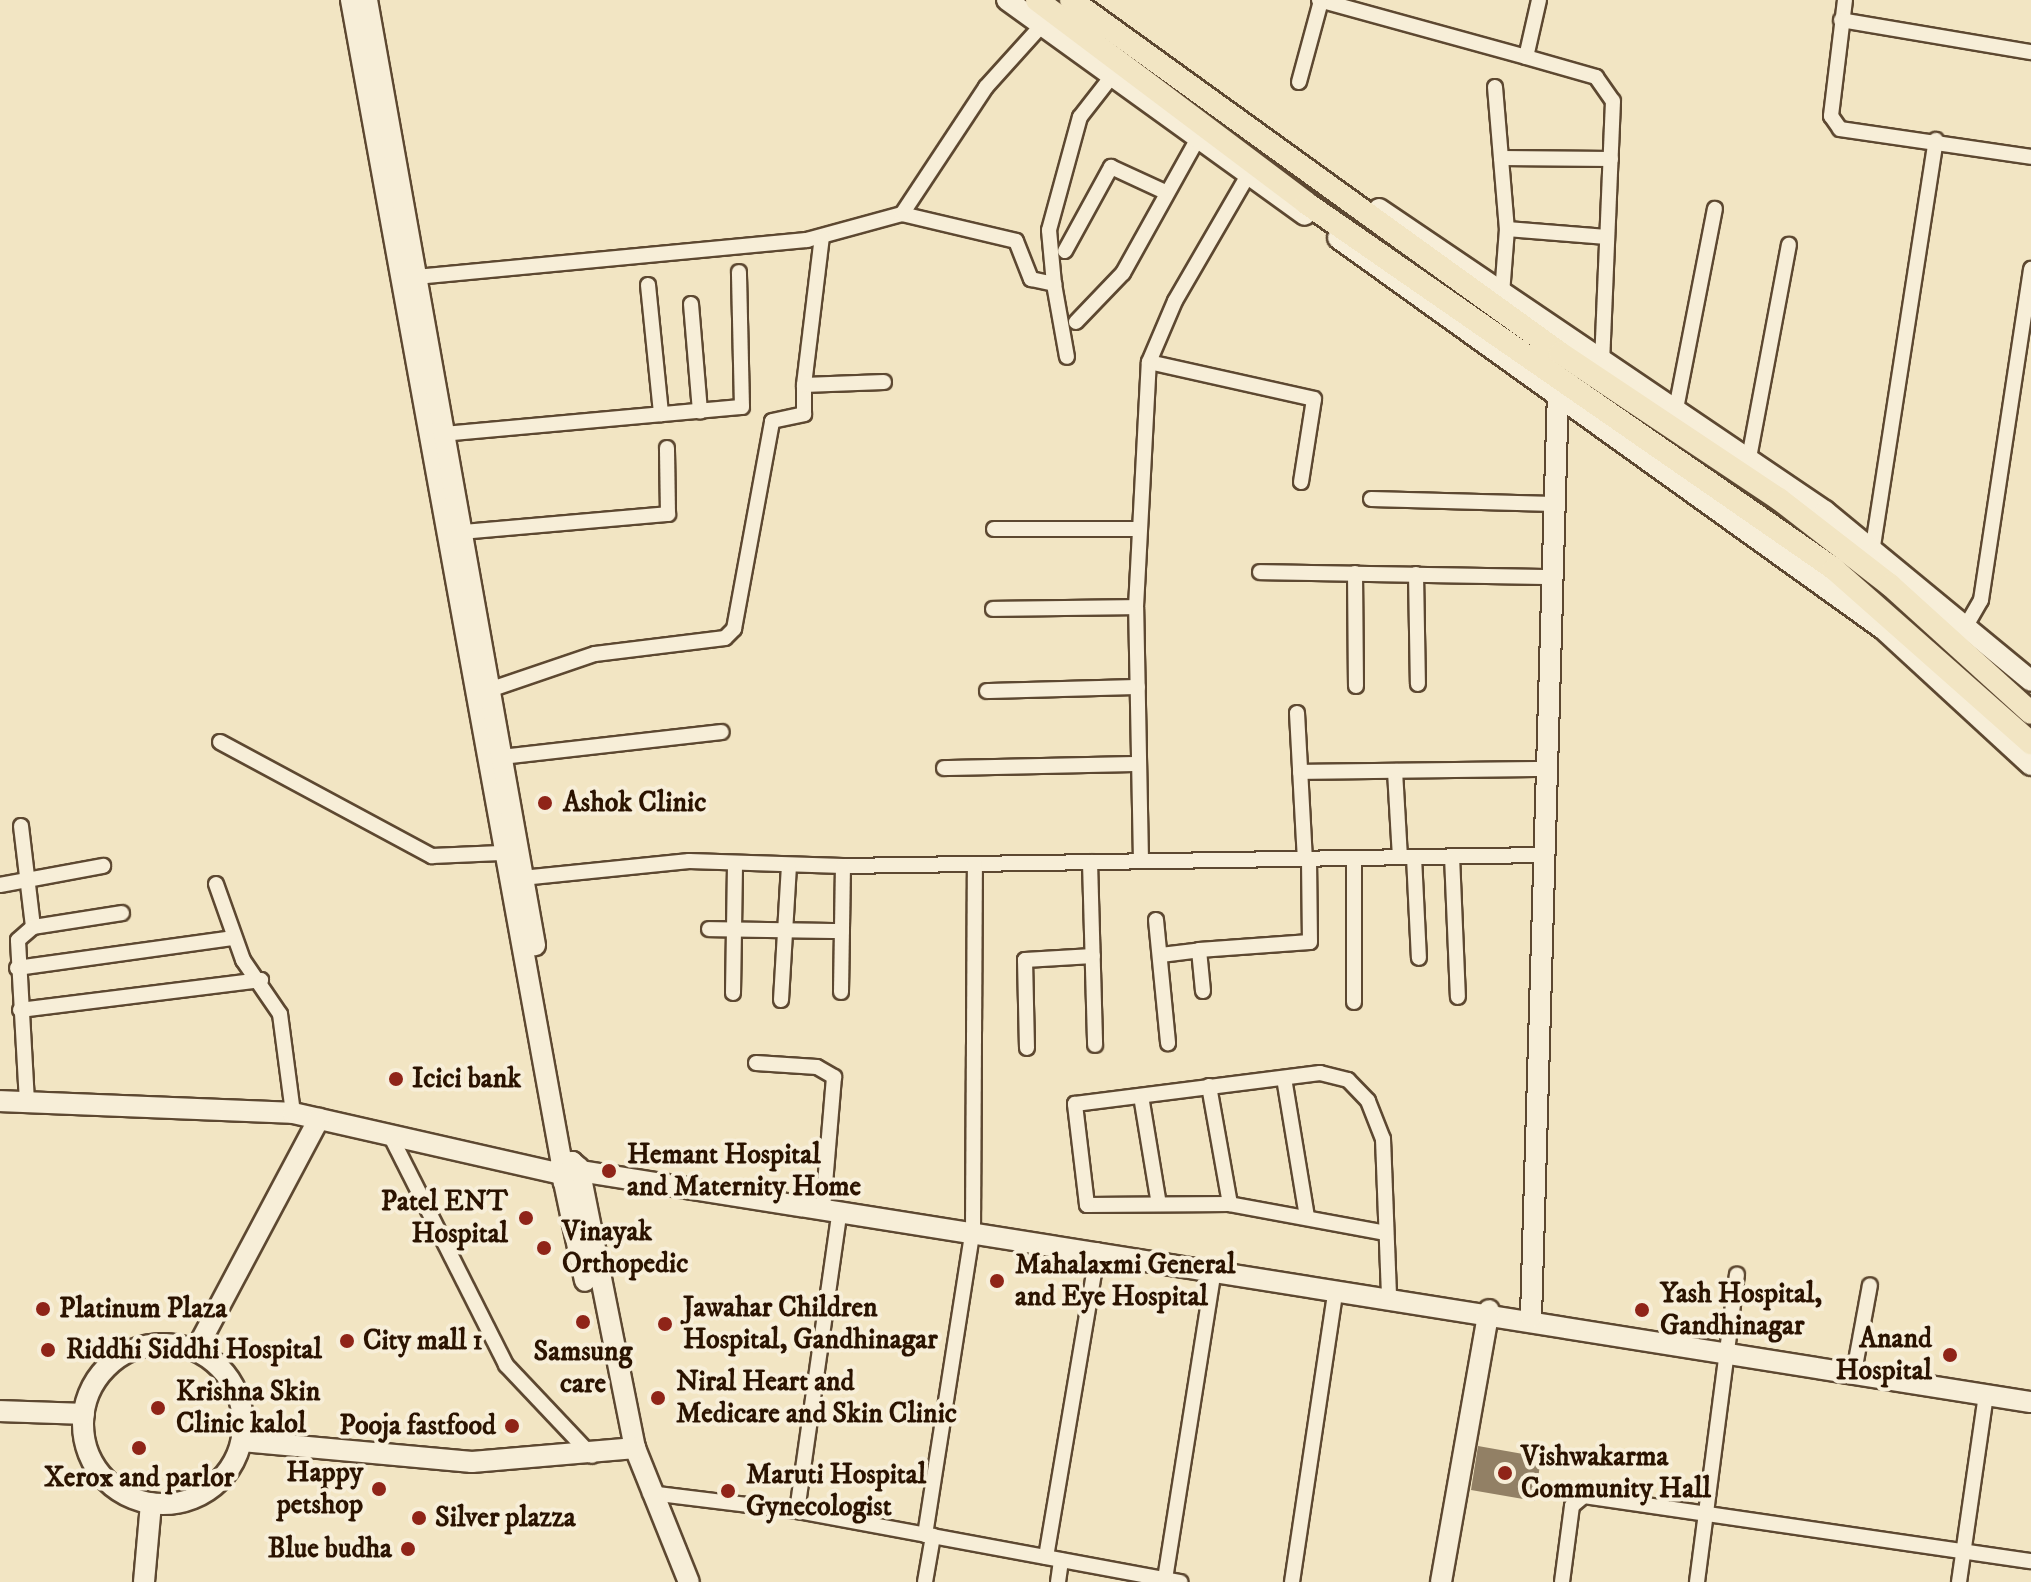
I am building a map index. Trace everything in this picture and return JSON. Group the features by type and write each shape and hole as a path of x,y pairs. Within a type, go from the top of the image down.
{"main road":[{"path":"1037,0 1306,203 1834,569 2031,743"},
{"path":"1071,0 1560,353 1779,499 1890,585 2031,713"}],"street":[{"path":"351,0 501,853 630,1449 676,1582"},
{"path":"367,0 502,757 570,1172"},
{"path":"1007,0 1883,629 2031,765"},
{"path":"1086,0 1502,294 1749,458 1873,546 2031,681"},
{"path":"1299,82 1320,0 1526,57 1609,88 1611,159 1602,361"},
{"path":"1526,57 1539,0"},
{"path":"1845,0 1834,124 2031,157"},
{"path":"1841,20 2031,52"},
{"path":"902,214 986,87 1042,25"},
{"path":"1067,357 1054,284 1049,230 1080,117 1112,76"},
{"path":"1495,87 1507,229 1502,294"},
{"path":"1076,322 1112,289 1198,138"},
{"path":"1873,546 1936,140"},
{"path":"1501,158 1611,159"},
{"path":"1065,251 1111,167 1165,192"},
{"path":"1141,861 1136,607 1149,362 1175,301 1248,175"},
{"path":"1676,409 1715,209"},
{"path":"415,277 822,237 902,214 1011,237 1031,279 1054,284"},
{"path":"1507,229 1607,237"},
{"path":"489,690 595,654 725,638 734,629 769,426 804,414 804,385 822,237"},
{"path":"1749,458 1789,245"},
{"path":"1966,626 1981,600 2031,269"},
{"path":"443,434 700,412 744,405 739,272"},
{"path":"648,285 661,414"},
{"path":"691,304 700,412"},
{"path":"1149,362 1314,399 1301,482"},
{"path":"804,385 884,382"},
{"path":"1531,1317 1547,855 1558,393"},
{"path":"462,532 668,514 667,448"},
{"path":"1371,499 1554,504"},
{"path":"994,529 1138,529"},
{"path":"1260,572 1552,577"},
{"path":"1355,573 1356,686"},
{"path":"1416,574 1418,684"},
{"path":"993,609 1136,607"},
{"path":"987,691 1138,687"},
{"path":"1161,955 1310,942 1297,713"},
{"path":"502,757 722,732"},
{"path":"220,742 432,856 501,853"},
{"path":"944,768 1139,764"},
{"path":"1300,772 1549,769"},
{"path":"1395,771 1419,958"},
{"path":"21,826 33,927"},
{"path":"522,878 735,863 843,866 1547,855"},
{"path":"1452,856 1458,997"},
{"path":"1354,858 1354,1002"},
{"path":"1090,862 1095,1045"},
{"path":"733,993 735,863"},
{"path":"925,1582 973,1230 975,864"},
{"path":"781,1000 789,865"},
{"path":"0,885 103,866"},
{"path":"841,992 843,866"},
{"path":"216,884 234,938 280,1014 293,1113"},
{"path":"27,1102 17,968 18,940 33,927 122,913"},
{"path":"1156,920 1168,1043"},
{"path":"709,929 842,931"},
{"path":"17,968 234,938"},
{"path":"1199,950 1203,991"},
{"path":"1027,1048 1025,960 1093,956"},
{"path":"20,1010 261,980"},
{"path":"756,1063 817,1067 834,1077 832,1208 797,1511"},
{"path":"1386,1233 1230,1204 1158,1199 1103,1207 1087,1205 1081,1191 1075,1104 1320,1073 1348,1080 1368,1101 1383,1139 1389,1295"},
{"path":"1284,1078 1307,1217"},
{"path":"1209,1086 1230,1204"},
{"path":"1141,1096 1158,1199"},
{"path":"0,1101 293,1113 570,1172 832,1208 1336,1289 1489,1310 2031,1402"},
{"path":"196,1350 319,1119"},
{"path":"389,1133 506,1365 592,1456"},
{"path":"1058,1582 1054,1559 1098,1250"},
{"path":"650,1493 797,1511 1172,1581 1214,1268"},
{"path":"1697,1582 1737,1275"},
{"path":"1854,1372 1870,1285"},
{"path":"1292,1582 1336,1289"},
{"path":"1441,1582 1489,1310"},
{"path":"170,1343 196,1350 235,1388 242,1441 211,1488 172,1503 151,1503 103,1477 88,1454 84,1414 97,1376 117,1357 170,1343"},
{"path":"1959,1582 1986,1394"},
{"path":"0,1411 84,1414"},
{"path":"242,1441 472,1462 592,1456 630,1449"},
{"path":"630,1449 689,1582"},
{"path":"1562,1582 1576,1499 1706,1513 2031,1561"},
{"path":"144,1582 151,1503"}],"building":[{"name":"Vishwakarma Community Hall","path":"1478,1446 1541,1457 1535,1501 1471,1490"}],"place":[{"name":"Ashok Clinic","path":"545,803"},
{"name":"Icici bank","path":"396,1079"},
{"name":"Hemant Hospital and Maternity Home","path":"609,1171"},
{"name":"Patel ENT Hospital","path":"526,1218"},
{"name":"Vinayak Orthopedic","path":"544,1248"},
{"name":"Mahalaxmi General and Eye Hospital","path":"997,1281"},
{"name":"Platinum Plaza","path":"43,1309"},
{"name":"Yash Hospital, Gandhinagar","path":"1642,1310"},
{"name":"Samsung care","path":"583,1322"},
{"name":"Jawahar Children Hospital, Gandhinagar","path":"665,1324"},
{"name":"City mall 1","path":"347,1341"},
{"name":"Riddhi Siddhi Hospital","path":"48,1350"},
{"name":"Anand Hospital","path":"1950,1355"},
{"name":"Niral Heart and Medicare and Skin Clinic","path":"658,1398"},
{"name":"Krishna Skin Clinic kalol","path":"158,1408"},
{"name":"Pooja fastfood","path":"512,1426"},
{"name":"Xerox and parlor","path":"139,1448"},
{"name":"Vishwakarma Community Hall","path":"1505,1473"},
{"name":"Happy petshop","path":"379,1489"},
{"name":"Maruti Hospital Gynecologist","path":"728,1491"},
{"name":"Silver plazza","path":"419,1518"},
{"name":"Blue budha","path":"408,1549"}]}
